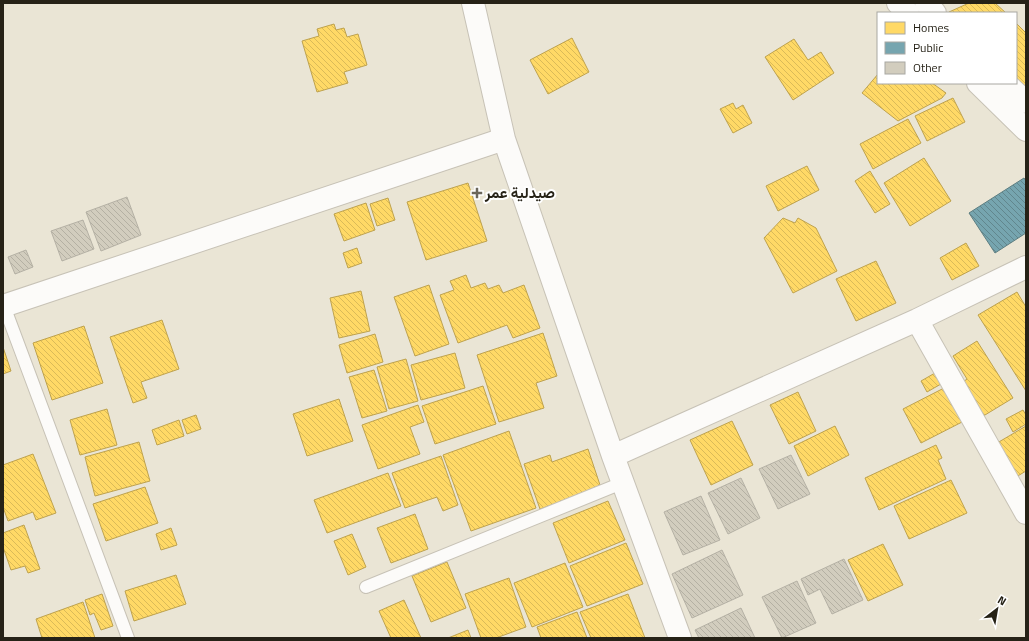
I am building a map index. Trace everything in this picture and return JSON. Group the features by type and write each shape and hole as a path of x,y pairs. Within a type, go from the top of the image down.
{"street":[{"path":"473,3 504,139 612,456 680,638"},
{"path":"898,3 907,12"},
{"path":"926,3 934,12"},
{"path":"979,84 1026,130"},
{"path":"1006,84 1026,102"},
{"path":"4,306 504,139"},
{"path":"612,456 917,320 1026,267"},
{"path":"917,320 1026,513"}],"lane":[{"path":"4,306 128,638"},
{"path":"366,587 622,483"}],"building: Homes":[{"path":"969,3 995,3 1005,12 949,12"},
{"path":"334,24 336,30 344,28 347,37 358,34 367,65 344,72 348,83 317,92 302,41 319,36 317,29"},
{"path":"1017,24 1026,33 1026,86 1024,88 1017,81"},
{"path":"572,38 589,72 548,94 530,60"},
{"path":"794,39 808,60 821,52 834,73 793,100 765,57"},
{"path":"877,75 877,84 933,84 946,93 942,98 898,121 862,93"},
{"path":"953,98 965,122 927,141 915,116"},
{"path":"733,103 736,109 743,105 752,123 733,133 720,109"},
{"path":"908,119 921,143 873,169 860,144"},
{"path":"924,158 951,201 910,226 884,183"},
{"path":"807,166 819,190 778,211 766,186"},
{"path":"870,171 890,204 875,213 855,181"},
{"path":"468,183 487,241 426,260 407,202"},
{"path":"388,198 395,220 377,226 370,204"},
{"path":"366,203 375,230 344,241 334,214"},
{"path":"783,218 795,223 798,218 816,228 837,271 793,293 764,238"},
{"path":"966,243 979,266 952,280 940,258"},
{"path":"357,248 362,263 348,268 343,253"},
{"path":"876,261 896,303 856,321 836,279"},
{"path":"466,275 471,288 485,283 488,289 499,285 503,293 524,285 540,328 513,338 507,325 458,343 440,295 454,290 450,281"},
{"path":"429,285 449,344 415,356 394,297"},
{"path":"361,291 370,331 339,338 330,298"},
{"path":"1017,292 1026,307 1026,391 978,315"},
{"path":"162,320 179,369 141,382 147,398 133,403 110,337"},
{"path":"84,326 103,383 52,400 33,343"},
{"path":"543,333 557,376 536,383 544,408 499,422 477,355"},
{"path":"375,334 383,362 347,373 339,345"},
{"path":"977,341 1013,398 980,418 959,385 967,379 953,356"},
{"path":"3,347 11,371 3,374"},
{"path":"455,353 465,388 421,400 411,365"},
{"path":"406,359 418,401 389,409 377,367"},
{"path":"374,370 387,411 362,418 349,377"},
{"path":"935,373 941,384 927,392 921,381"},
{"path":"483,386 496,424 435,444 422,406"},
{"path":"946,387 964,421 921,443 903,409"},
{"path":"798,392 816,431 789,444 770,405"},
{"path":"339,399 353,441 307,456 293,414"},
{"path":"418,405 424,422 410,427 420,454 378,469 362,425"},
{"path":"107,409 117,445 80,455 70,420"},
{"path":"1023,410 1026,415 1026,424 1013,432 1006,419"},
{"path":"196,415 201,429 187,434 182,420"},
{"path":"179,420 184,436 157,445 152,430"},
{"path":"732,421 753,465 711,485 690,440"},
{"path":"835,426 849,455 808,476 794,446"},
{"path":"1026,426 1026,471 1011,480 992,446"},
{"path":"509,431 536,508 471,531 443,455"},
{"path":"139,442 150,481 95,496 85,457"},
{"path":"936,445 942,458 938,460 946,479 879,510 865,478"},
{"path":"588,449 601,488 540,509 524,464 550,455 552,462"},
{"path":"33,454 56,513 36,520 33,512 8,521 3,507 3,465"},
{"path":"441,456 458,505 443,511 437,497 405,508 392,473"},
{"path":"388,473 401,506 327,533 314,500"},
{"path":"951,480 967,513 909,539 894,506"},
{"path":"145,487 158,523 106,541 93,504"},
{"path":"608,501 625,540 569,563 553,523"},
{"path":"415,514 428,549 391,563 377,528"},
{"path":"24,525 40,569 28,573 25,566 11,570 3,547 3,533"},
{"path":"171,528 177,545 161,550 156,534"},
{"path":"352,534 366,567 348,575 334,541"},
{"path":"626,543 643,584 587,606 570,566"},
{"path":"883,544 903,585 868,601 848,560"},
{"path":"447,562 466,608 431,622 412,576"},
{"path":"565,563 583,607 532,627 514,583"},
{"path":"176,575 186,604 134,621 125,591"},
{"path":"509,578 526,627 496,638 481,638 465,594"},
{"path":"102,594 113,626 101,630 94,613 90,615 85,600"},
{"path":"628,594 645,638 591,638 580,612"},
{"path":"404,600 421,638 391,638 379,611"},
{"path":"83,602 95,638 42,638 36,619"},
{"path":"577,612 587,638 541,638 537,627"},
{"path":"468,630 471,638 448,638"}],"building: Public":[{"path":"1024,178 1026,181 1026,233 995,253 969,213"}],"building: Other":[{"path":"127,197 141,235 101,251 86,212"},
{"path":"83,220 94,249 62,261 51,231"},
{"path":"26,250 33,267 15,274 8,257"},
{"path":"791,455 810,494 778,509 759,469"},
{"path":"741,478 760,518 728,534 708,493"},
{"path":"701,496 720,540 683,555 664,512"},
{"path":"722,550 743,595 692,618 672,574"},
{"path":"844,559 863,600 832,614 820,589 808,595 801,579"},
{"path":"797,581 816,623 782,638 762,597"},
{"path":"741,608 755,638 699,638 695,630"}],"place":[{"name":"صيدلية عمر","path":"477,193"}]}
